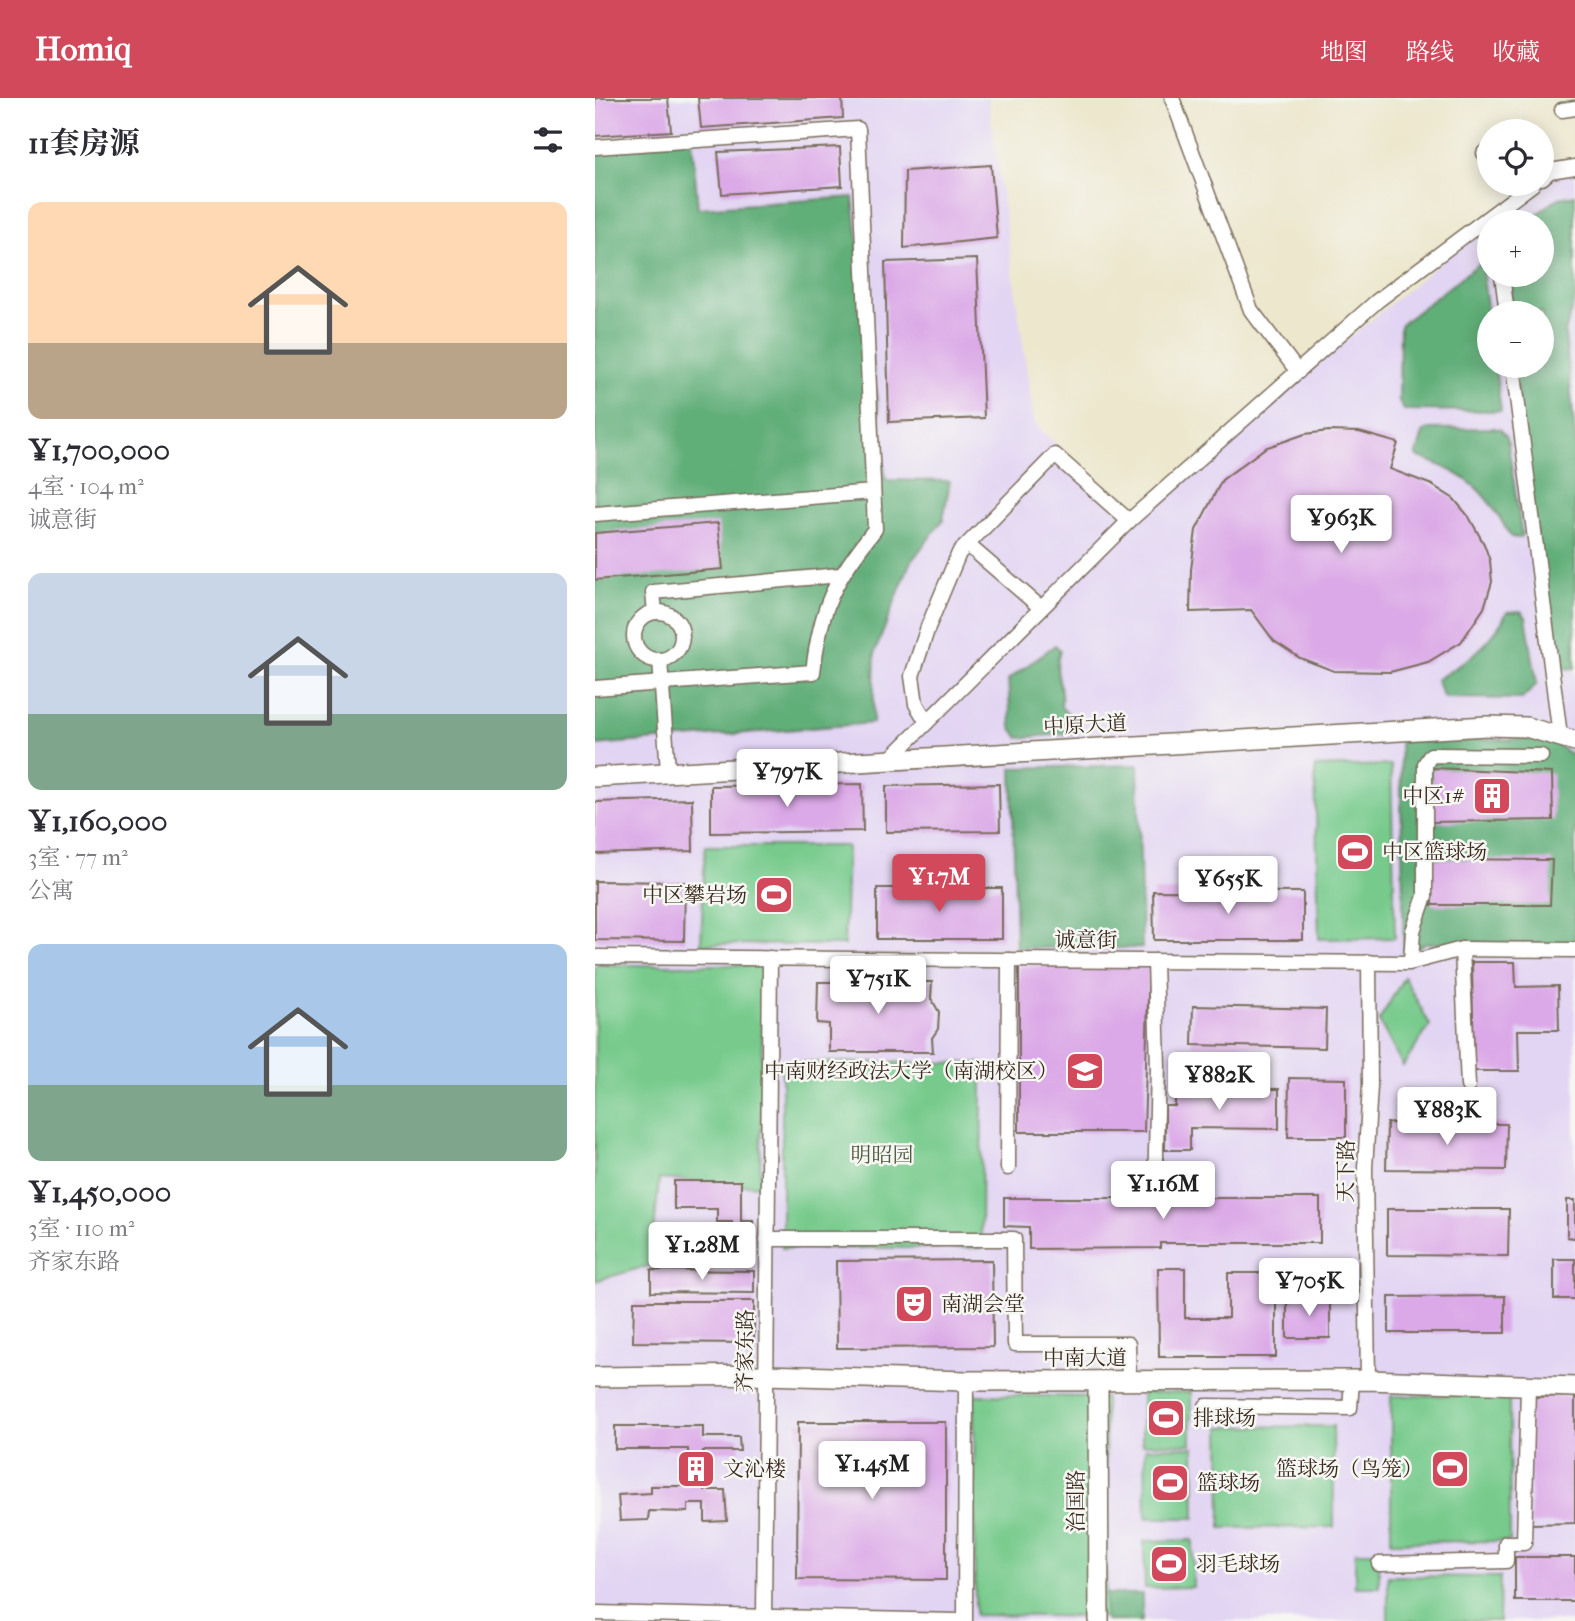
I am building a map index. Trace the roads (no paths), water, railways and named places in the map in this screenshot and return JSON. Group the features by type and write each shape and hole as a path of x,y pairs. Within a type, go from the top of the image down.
{"main road":[{"name":"中原大道","path":"595,777 1487,726 1525,727 1567,739"},
{"name":"中南大道","path":"595,1377 765,1375 967,1381 1360,1381 1575,1387"},
{"name":"治国路","path":"1098,1381 1099,1621"}],"street":[{"path":"1172,98 1251,310 1298,372"},
{"path":"595,147 858,129 875,529 839,575 821,618 813,672 595,688"},
{"path":"1554,170 1575,167"},
{"path":"890,759 1129,521 1377,301 1518,196"},
{"path":"1515,378 1567,739"},
{"path":"927,722 916,704 912,676 954,565 968,545 1055,455 1129,521"},
{"path":"595,514 873,492"},
{"path":"968,545 1041,608"},
{"path":"655,612 653,592 839,575"},
{"path":"655,612 675,618 682,633 679,648 668,659 660,660 639,652 633,638 638,622 655,612"},
{"path":"660,660 668,771"},
{"path":"1411,962 1413,931 1425,896 1425,764 1431,755 1541,756"},
{"path":"1462,949 1468,1086"},
{"name":"诚意街","path":"595,957 1411,962 1462,949 1575,950"},
{"name":"齐家东路","path":"764,1618 770,958"},
{"path":"1008,1168 1009,960"},
{"path":"1155,961 1155,1195"},
{"name":"天下路","path":"1360,1381 1365,1168 1370,1086 1369,962"},
{"path":"767,1240 1014,1240 1015,1344 1128,1344 1129,1380"},
{"path":"965,1621 967,1381"},
{"path":"1206,1406 1350,1408 1360,1381"},
{"path":"1379,1564 1506,1561 1506,1543 1524,1543 1528,1387"},
{"path":"595,1613 957,1621"}],"place":[{"name":"中区1#","path":"1492,796"},
{"name":"中区篮球场","path":"1355,852"},
{"name":"中区攀岩场","path":"774,895"},
{"name":"中南财经政法大学（南湖校区）","path":"1085,1071"},
{"name":"南湖会堂","path":"914,1304"},
{"name":"排球场","path":"1166,1418"},
{"name":"文沁楼","path":"696,1469"},
{"name":"篮球场（鸟笼）","path":"1450,1469"},
{"name":"篮球场","path":"1170,1483"},
{"name":"羽毛球场","path":"1169,1564"}],"park label":[{"name":"明昭园","path":"882,1155"}]}
